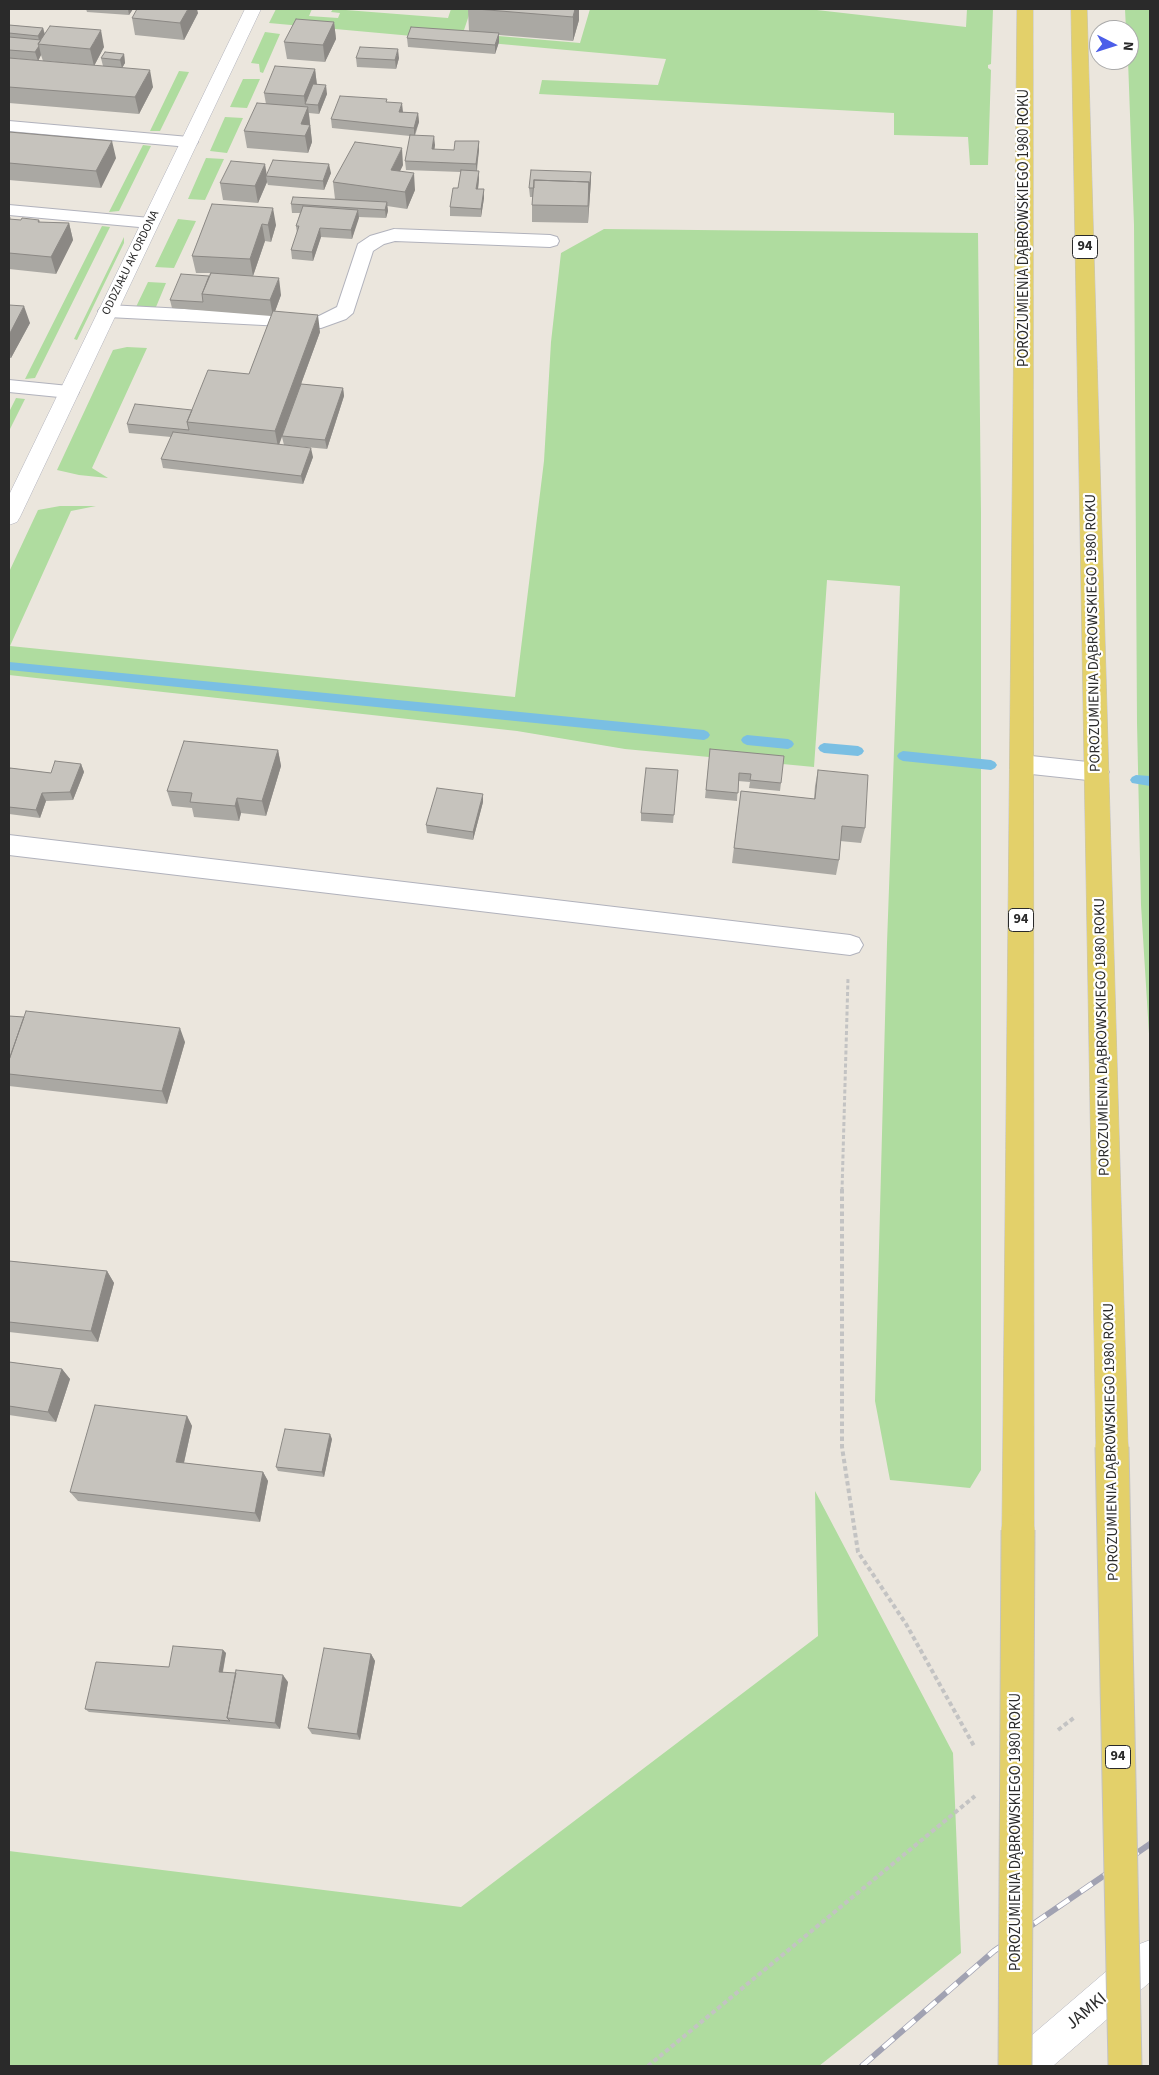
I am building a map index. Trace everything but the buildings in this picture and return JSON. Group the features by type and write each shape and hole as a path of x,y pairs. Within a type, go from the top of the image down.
{"main road":[{"name":"POROZUMIENIA DĄBROWSKIEGO 1980 ROKU","path":"1015,2066 1026,9"},
{"name":"POROZUMIENIA DĄBROWSKIEGO 1980 ROKU","path":"1079,9 1125,2066"}],"street":[{"name":"ODDZIAŁU AK ORDONA","path":"9,517 253,9"},
{"name":"JAMKI","path":"1024,2066 1150,1958"}],"lane":[{"path":"9,126 189,142"},
{"path":"9,210 150,223"},
{"path":"108,310 321,322 340,316 346,309 365,248 377,240 394,235 550,241"},
{"path":"9,386 69,392"},
{"path":"1022,764 1097,772"},
{"path":"9,845 850,945"}],"path":[{"path":"850,945 842,1154 842,1446 855,1533 858,1552 906,1624 975,1748"},
{"path":"1056,1732 1080,1714"},
{"path":"648,2066 978,1794"}],"green space":[{"path":"276,9 312,9 309,16 338,18 340,13 331,12 333,9 448,18 451,9 471,9 463,33 580,43 590,9 808,9 966,27 967,9 993,9 991,64 988,65 988,68 991,70 988,165 970,165 968,137 894,135 894,113 539,94 542,80 658,85 666,59 269,23"},
{"path":"1125,9 1150,9 1150,1050 1141,905 1137,723 1134,225 1128,70 1139,70 1139,20 1126,20"},
{"path":"265,32 280,34 263,73 260,72 259,64 251,63"},
{"path":"179,71 189,72 160,131 150,131"},
{"path":"243,79 260,79 247,108 230,107"},
{"path":"225,117 243,118 227,153 210,151"},
{"path":"143,145 151,146 119,211 109,212"},
{"path":"206,158 224,159 205,200 188,199"},
{"path":"178,219 196,221 174,268 155,267"},
{"path":"102,226 110,227 35,378 25,379"},
{"path":"604,229 978,233 981,513 981,1470 970,1488 890,1480 875,1401 887,943 900,586 827,580 814,767 625,749 517,731 9,675 9,572 38,510 60,506 96,506 71,511 10,646 515,697 544,461 551,342 561,253"},
{"path":"124,237 124,243 77,340 74,339"},
{"path":"148,282 166,283 156,307 178,309 135,309"},
{"path":"127,347 147,348 92,468 108,478 79,475 57,470 113,350"},
{"path":"16,398 25,399 9,431 9,412"},
{"path":"815,1491 953,1753 961,1953 819,2066 9,2066 9,1851 461,1907 818,1636"}],"waterway":[{"path":"9,666 704,735"},
{"path":"747,740 788,744"},
{"path":"824,748 858,751"},
{"path":"903,756 991,765"},
{"path":"1136,780 1150,781"}],"railway":[{"path":"862,2066 994,1951 1150,1844"}]}
